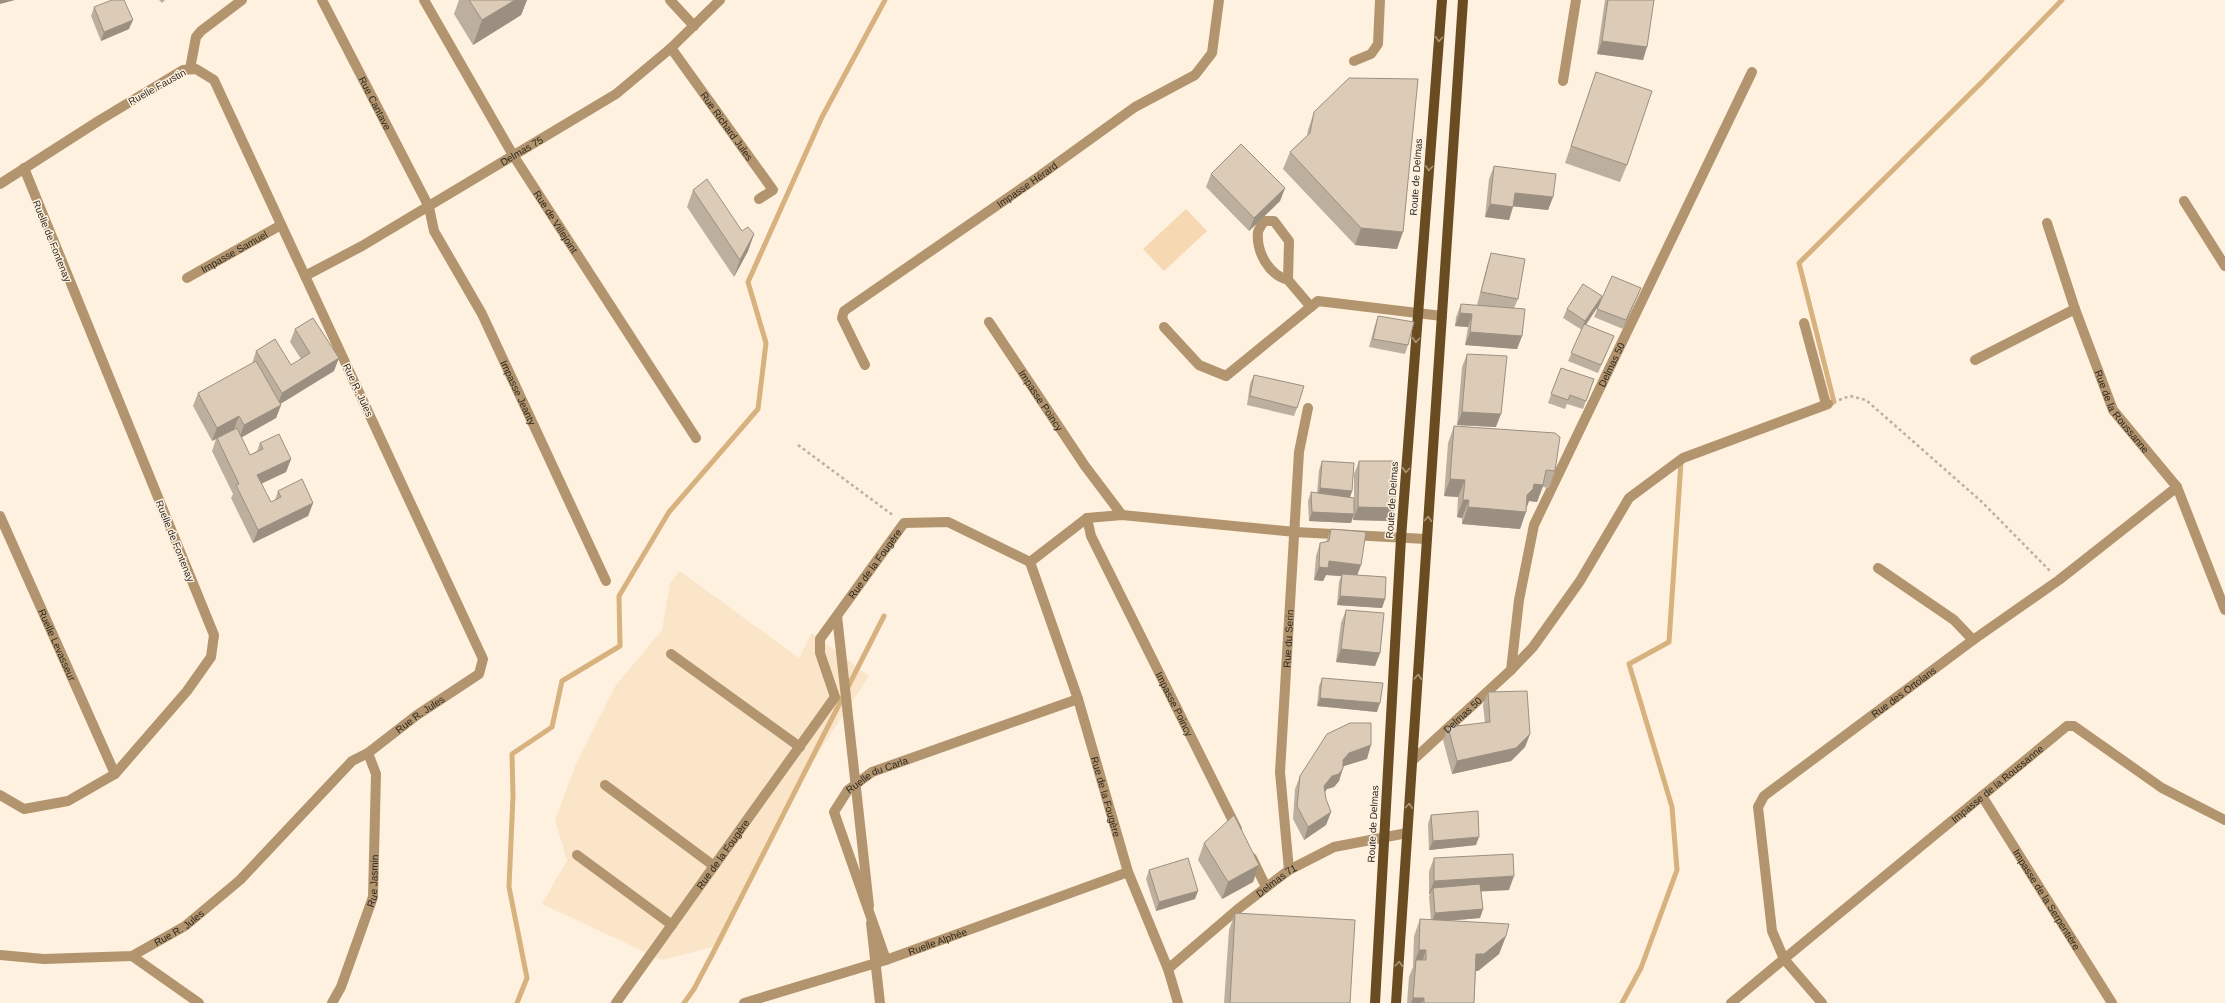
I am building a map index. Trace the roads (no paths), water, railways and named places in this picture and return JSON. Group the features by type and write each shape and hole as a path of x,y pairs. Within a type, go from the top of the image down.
{"main road":[{"name":"Route de Delmas","path":"1375,1003 1401,538 1442,0"},
{"path":"1396,1003 1463,0"}],"street":[{"path":"190,69 196,38 201,30 242,0"},
{"name":"Rue Cantave","path":"322,0 429,207"},
{"name":"Rue de Villejoint","path":"424,0 514,155 696,438"},
{"path":"670,0 694,26"},
{"name":"Delmas 75","path":"305,276 362,246 429,207 616,94 671,48 720,0"},
{"name":"Impasse Hérard","path":"865,365 842,318 844,311 1031,182 1135,107 1195,75 1212,53 1219,0"},
{"path":"1354,61 1371,54 1378,44 1380,0"},
{"path":"1563,81 1576,0"},
{"name":"Rue Richard Jules","path":"671,48 772,190 759,199"},
{"name":"Ruelle Faustin","path":"0,184 176,74 190,69 205,73 214,80 305,276"},
{"name":"Delmas 50","path":"1511,670 1519,600 1534,525 1752,72"},
{"name":"Ruelle de Fontenay","path":"0,795 24,808 68,801 115,774 187,690 211,657 214,635 24,168"},
{"path":"2184,201 2225,266"},
{"name":"Impasse Jeanty","path":"429,207 434,231 482,314 606,581"},
{"path":"1288,280 1289,241 1274,221 1264,221 1258,231 1261,251 1268,266 1279,277 1288,280 1311,307"},
{"name":"Rue de la Roussanne","path":"2047,223 2075,309 2113,410 2177,487 2225,610"},
{"name":"Impasse Samuel","path":"187,278 281,225"},
{"name":"Rue R. Jules","path":"0,956 44,959 132,956 185,926 240,880 352,761 368,753 418,715 479,674 483,659 305,276"},
{"path":"1164,327 1199,365 1226,376 1318,301 1442,316"},
{"path":"1975,360 2075,309"},
{"name":"Impasse Poincy","path":"989,322 1085,466 1122,516"},
{"name":"Delmas 50","path":"1413,760 1511,670 1534,646 1580,581 1629,498 1683,458 1827,404 1804,323"},
{"name":"Rue du Serin","path":"1289,870 1280,772 1299,452 1308,408"},
{"name":"Rue des Ortolans","path":"1822,1003 1784,959 1772,931 1758,807 1764,796 1973,640 2059,580 2177,487"},
{"name":"Ruelle Levasseur","path":"0,516 115,774"},
{"path":"1030,562 1087,518 1122,516 1295,532 1426,538"},
{"name":"Impasse Poincy","path":"1087,518 1091,536 1242,838"},
{"name":"Rue de la Fougère","path":"616,1003 835,697 820,653 820,639 904,523 948,522 1030,562 1078,698 1128,872 1168,969 1178,1003"},
{"path":"1878,568 1954,620 1973,640"},
{"path":"836,616 880,1003"},
{"path":"671,654 800,747"},
{"name":"Ruelle du Carla","path":"886,960 834,812 848,790 872,772 1078,698"},
{"name":"Impasse de la Roussanne","path":"1730,1003 2067,726 2074,726 2162,788 2225,820"},
{"name":"Rue Jasmin","path":"332,1003 341,987 373,897 376,774 368,753"},
{"path":"605,785 714,866"},
{"name":"Impasse de la Serpentière","path":"1982,796 2112,1003"},
{"name":"Delmas 71","path":"1168,969 1266,887 1289,870 1334,847 1407,833"},
{"path":"1248,852 1266,887"},
{"path":"577,855 672,925"},
{"name":"Ruelle Alphée","path":"744,1003 886,960 1128,872"},
{"path":"132,956 199,1003"}],"waterway":[{"path":"517,1003 527,978 509,887 513,796 512,754 552,727 562,681 620,646 619,596 669,512 758,409 766,343 748,282 822,117 885,0"},
{"path":"1826,405 1834,402 1799,263 1984,80 2062,0"},
{"path":"1622,1003 1641,968 1677,870 1672,807 1629,664 1669,642 1681,462"},
{"path":"684,1003 694,989 713,953 884,616"}]}
